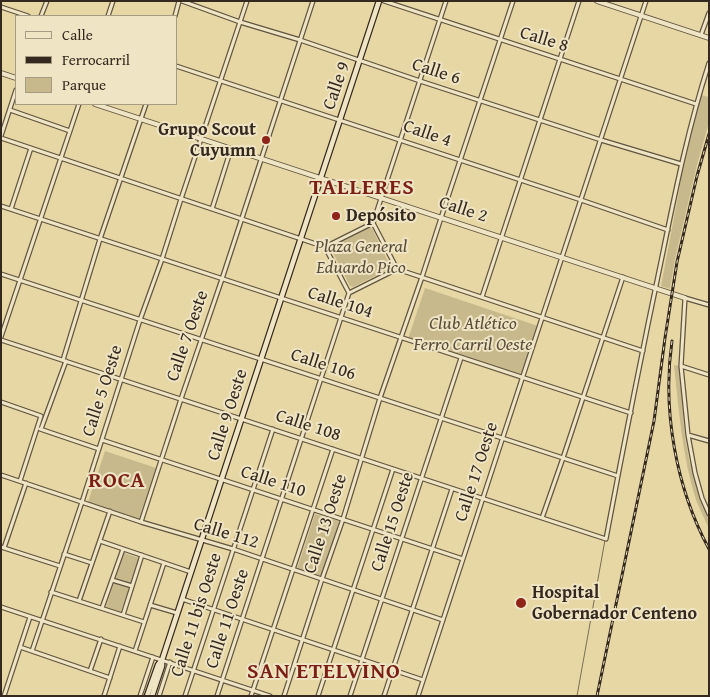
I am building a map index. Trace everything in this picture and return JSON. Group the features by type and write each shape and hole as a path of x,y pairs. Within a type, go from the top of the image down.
{"main road":[{"name":"Calle 9","path":"321,178 380,1"},
{"name":"Calle 9 Oeste","path":"152,696 177,613 321,178"},
{"name":"Calle 9 Oeste","path":"147,696 158,665 162,660"}],"street":[{"path":"42,15 47,1"},
{"path":"108,15 113,1"},
{"path":"175,15 181,1"},
{"name":"Calle 6","path":"181,1 480,101 682,164"},
{"name":"Calle 5 Oeste","path":"32,651 247,1"},
{"name":"Calle 7 Oeste","path":"141,522 313,1"},
{"name":"Calle 8","path":"384,1 696,104"},
{"path":"397,269 373,223 446,1"},
{"name":"Calle 13 Oeste","path":"284,696 343,519 380,398 402,338 513,1"},
{"path":"482,297 579,1"},
{"path":"597,1 709,38"},
{"name":"Calle 17 Oeste","path":"418,696 646,1"},
{"path":"1,7 25,15"},
{"path":"702,35 709,13"},
{"path":"618,476 655,287 682,164 696,104 709,63"},
{"name":"Calle 4","path":"178,67 668,230"},
{"path":"1,73 15,78"},
{"path":"15,93 1,137 325,247 349,293 397,269 643,351"},
{"path":"1,338 79,105"},
{"name":"Calle 2","path":"98,105 709,305"},
{"path":"39,428 45,418 64,361 100,239 146,105"},
{"path":"10,110 70,131"},
{"path":"10,209 30,148"},
{"path":"212,209 232,149"},
{"name":"Calle 104","path":"1,206 631,413"},
{"path":"325,247 373,223"},
{"name":"Calle 106","path":"1,274 618,476"},
{"path":"542,518 623,277"},
{"name":"Calle 11 Oeste","path":"218,696 349,293"},
{"path":"686,298 681,366 688,434 695,473 708,512"},
{"name":"Calle 108","path":"1,338 64,361 606,539 618,476"},
{"name":"Calle 15 Oeste","path":"350,696 461,358"},
{"path":"681,366 709,375"},
{"path":"1,402 45,418"},
{"path":"20,481 39,428 41,416"},
{"path":"39,428 99,449"},
{"name":"Calle 11 bis Oeste","path":"185,696 273,429"},
{"path":"688,434 709,441"},
{"name":"Calle 110","path":"102,440 463,559"},
{"path":"252,696 333,449"},
{"path":"318,696 393,469"},
{"name":"Calle 112","path":"1,475 141,522 262,559 443,620"},
{"path":"26,483 3,548 60,566"},
{"path":"384,696 452,489"},
{"path":"79,601 110,512"},
{"path":"100,541 191,572"},
{"path":"1,542 6,543"},
{"path":"102,608 123,549"},
{"path":"64,554 92,563"},
{"path":"122,615 142,555"},
{"path":"135,651 164,563"},
{"path":"112,580 132,586"},
{"path":"51,592 144,622"},
{"path":"182,599 423,680"},
{"path":"150,604 177,613"},
{"path":"1,607 270,696"},
{"path":"4,696 30,616"},
{"path":"90,671 101,640"},
{"path":"104,696 120,646"},
{"path":"20,647 110,678"},
{"path":"140,696 153,657"},
{"path":"159,696 170,662"}],"green space":[{"path":"701,95 709,97 709,122 675,259 670,289 661,286 682,175"},
{"name":"Plaza General Eduardo Pico","path":"368,228 373,230 391,268 353,287 350,286 332,248"},
{"name":"Club Atlético Ferro Carril Oeste","path":"425,288 538,326 520,380 407,342"},
{"path":"674,365 679,366 685,436 689,459 700,499 709,518 709,528 696,500 687,467"},
{"path":"105,451 156,468 139,519 88,502"},
{"path":"315,514 339,521 322,576 297,569"},
{"path":"124,553 139,558 121,612 106,607"}],"waterway":[{"path":"577,696 605,540"}],"railway":[{"path":"597,696 654,421 677,262 709,134"},
{"path":"672,341 669,367 669,394 674,448 688,500 709,549"}],"place":[{"name":"Grupo Scout Cuyumn","path":"266,140"},
{"name":"Depósito","path":"336,216"},
{"name":"Hospital Gobernador Centeno","path":"521,603"}],"district":[{"name":"TALLERES","path":"362,188"},
{"name":"ROCA","path":"117,481"},
{"name":"SAN ETELVINO","path":"324,672"}]}
